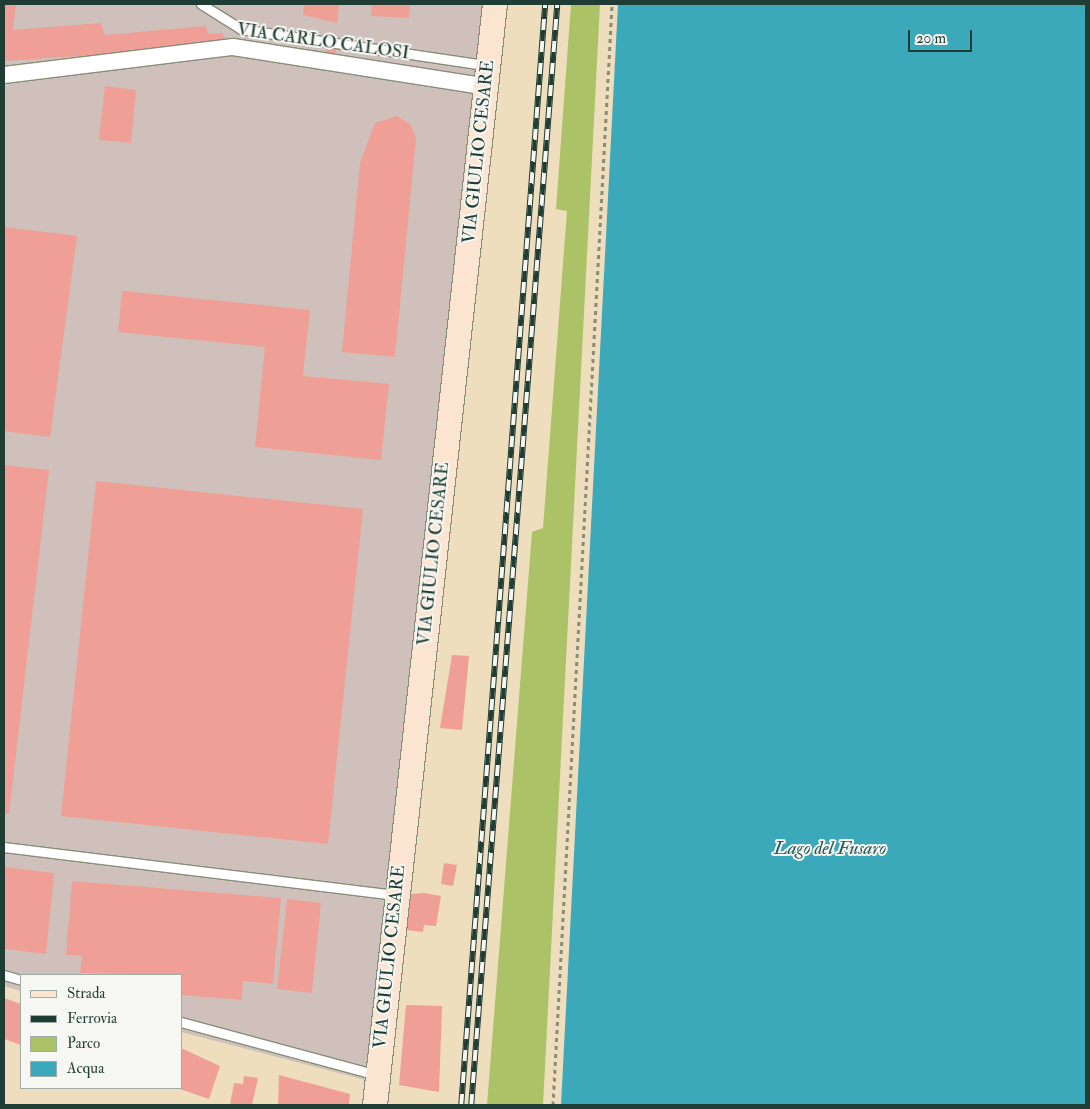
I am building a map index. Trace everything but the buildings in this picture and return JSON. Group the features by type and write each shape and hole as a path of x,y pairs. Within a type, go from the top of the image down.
{"street":[{"name":"VIA GIULIO CESARE","path":"375,1105 395,895 495,4"},
{"name":"VIA CARLO CALOSI","path":"4,75 233,47 488,76"}],"lane":[{"path":"201,4 241,29 488,76"},
{"path":"4,847 395,895"},
{"path":"4,975 20,980"},
{"path":"182,1022 378,1075"}],"path":[{"path":"553,1105 612,4"}],"shaded area":[{"path":"4,4 500,4 369,1081 182,1032 182,974 20,974 20,991 4,986"}],"green space":[{"path":"571,4 600,4 543,1105 487,1105 532,532 543,528 567,211 556,209"}],"water":[{"name":"Lago del Fusaro","path":"618,4 1086,4 1086,1105 561,1105"}],"railway":[{"path":"461,1105 545,4"},
{"path":"471,1105 557,4"}]}
